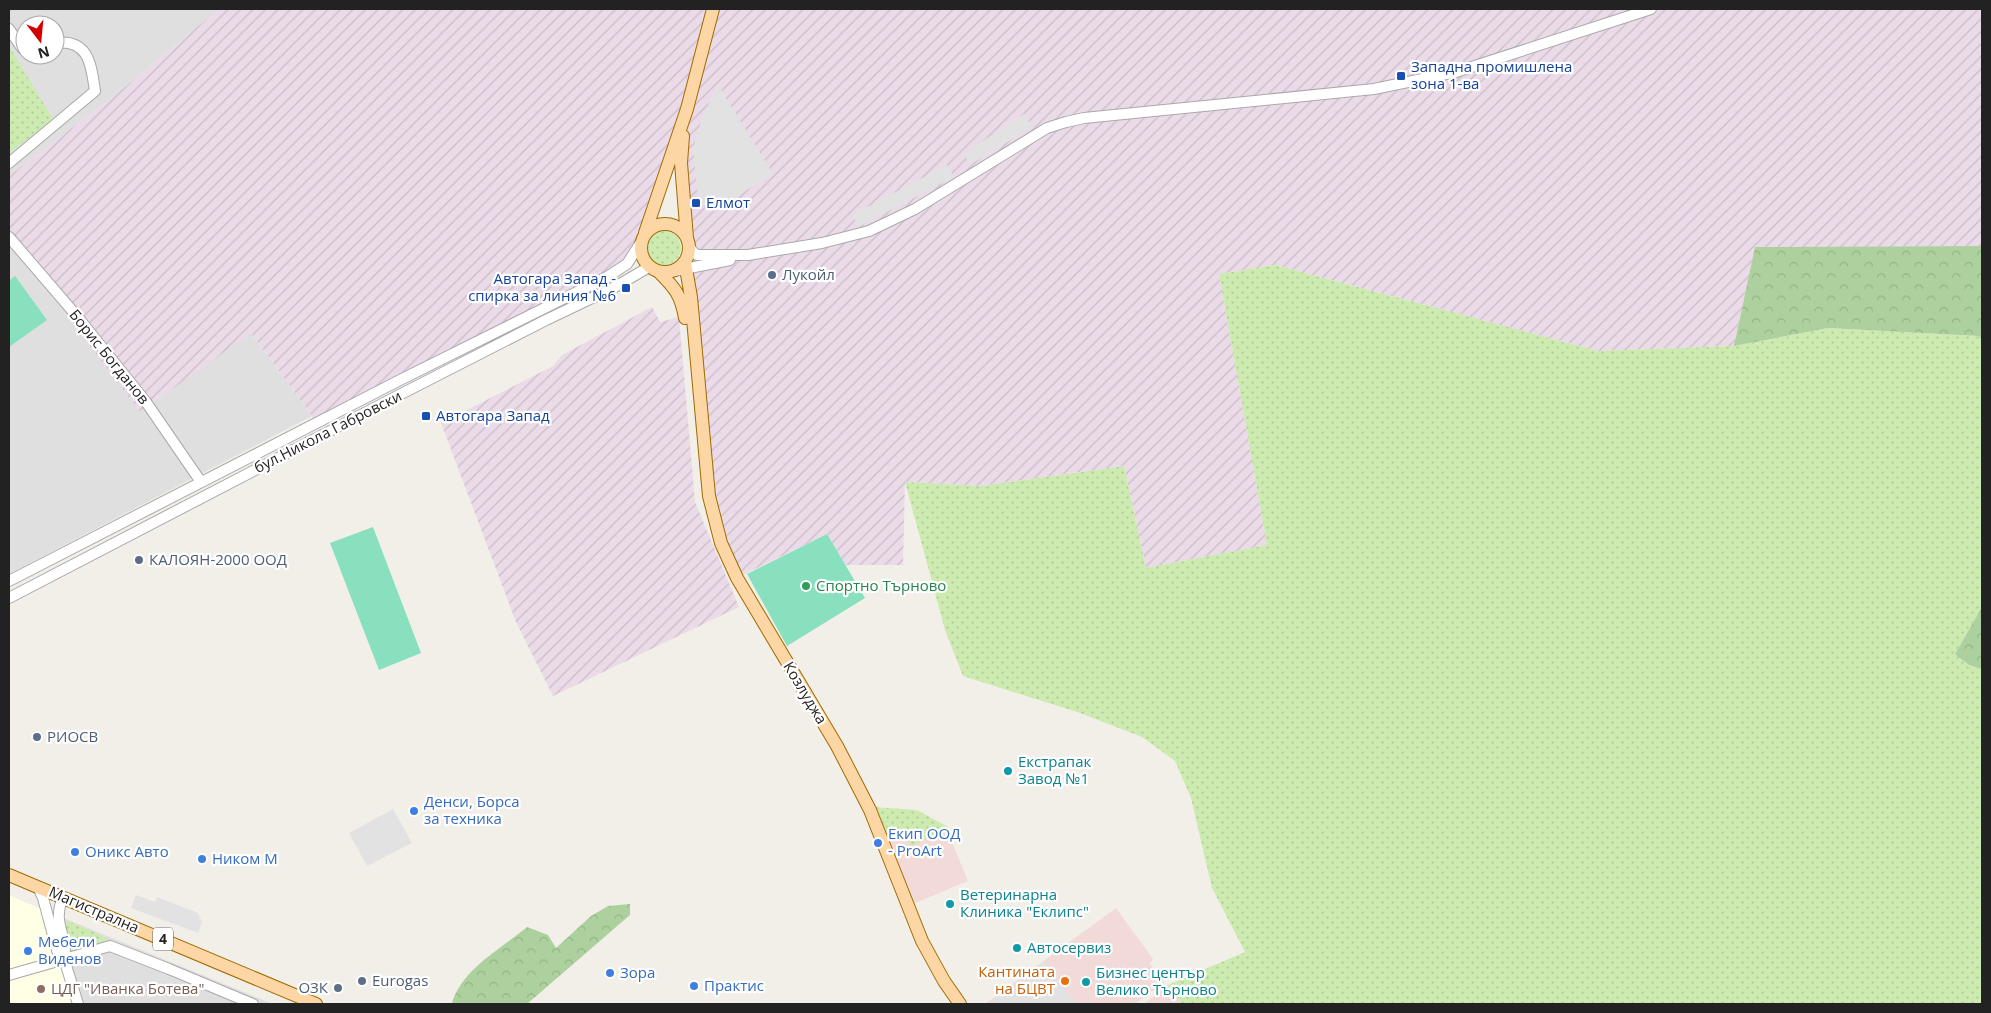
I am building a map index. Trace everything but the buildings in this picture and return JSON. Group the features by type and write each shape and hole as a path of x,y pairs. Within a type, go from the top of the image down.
{"main road":[{"path":"686,109 681,154 688,242 681,267 654,269 641,254 643,238 686,109 712,9"},
{"path":"643,238 655,225 668,223 680,229 688,242"},
{"name":"Козлуджа","path":"681,267 691,297 696,369 709,496 722,544 737,578 837,746 856,782 870,810 904,900 922,941 944,981 960,1004"},
{"name":"Козлуджа","path":"654,269 675,288 682,302 696,369"},
{"name":"Магистрална","path":"9,875 316,1004"}],"street":[{"path":"681,267 726,262 748,255 822,243 869,231 915,209 1047,128 1066,122 1171,108 1374,89 1456,72 1652,9"},
{"path":"9,163 95,91 91,67 84,51 65,42"},
{"name":"Борис Богданов","path":"9,237 76,315 146,402 201,482"},
{"name":"бул.Никола Габровски","path":"9,581 400,380 607,277 627,264 643,238"},
{"path":"688,242 693,252 698,255 748,255"},
{"name":"бул.Никола Габровски","path":"9,598 440,374 654,269"},
{"path":"38,887 43,898 58,954 64,959 78,1004"},
{"path":"64,897 58,911 58,919 66,952 64,959"},
{"path":"9,975 110,946 169,968 253,1004"}],"shaded area":[{"path":"9,9 219,9 119,92 9,176"},
{"path":"219,9 1982,9 1982,246 1755,248 1734,346 1598,351 1275,265 1219,274 1267,545 1146,568 1124,466 981,486 905,482 903,565 845,565 827,534 737,578 721,543 685,263 688,253 686,226 686,112 640,244 627,264 315,424 312,416 251,333 140,412 70,321 47,275 9,229 9,176 119,92"},
{"path":"718,85 773,174 719,207 703,206 698,196 693,148 703,115"},
{"path":"1024,114 1032,127 971,164 963,154"},
{"path":"947,165 954,177 858,227 852,215"},
{"path":"9,229 47,275 251,333 312,416 9,574"},
{"path":"652,307 660,322 679,317 695,502 739,607 553,696 516,622 441,423 553,366 562,355"},
{"path":"393,809 412,843 367,866 349,833"},
{"path":"903,829 911,845 947,830 968,881 913,904 883,833"},
{"path":"9,895 54,914 273,1004 9,1004"},
{"path":"9,895 54,914 78,1004 9,1004"},
{"path":"136,895 155,902 157,897 198,913 202,922 198,933 131,908"},
{"path":"1116,908 1153,959 1150,963 1164,983 1135,1004 985,1004"},
{"path":"1044,961 1076,1004 991,1004 990,1002"},
{"path":"1168,985 1182,1004 1144,1004 1162,990"}],"green space":[{"path":"9,46 15,56 15,65 20,65 53,119 9,153"},
{"path":"664,231 676,236 681,248 676,260 664,265 652,260 647,248 652,236"},
{"path":"1982,246 1982,339 1978,336 1828,328 1734,346 1755,247"},
{"path":"1275,265 1598,351 1734,346 1828,328 1978,336 1982,339 1982,607 1955,654 1969,665 1982,669 1982,1004 1182,1004 1168,985 1245,952 1212,888 1191,798 1175,761 1142,737 1080,713 963,676 945,630 905,482 981,486 1124,466 1146,568 1267,545 1219,274"},
{"path":"15,276 47,320 9,347 9,281"},
{"path":"373,527 421,653 379,670 330,543"},
{"name":"Спортно Търново","path":"827,534 865,598 787,646 747,574"},
{"path":"1982,607 1982,669 1969,665 1955,654"},
{"path":"874,807 917,810 948,827 947,830 911,846 903,829 883,833"},
{"path":"630,904 630,915 527,1004 450,1004 464,980 473,970 527,927 548,935 556,948 591,916 608,906"},
{"path":"61,918 108,940 72,949 69,946"}],"place":[{"name":"Западна промишлена зона 1-ва","path":"1401,76"},
{"name":"Елмот","path":"696,203"},
{"name":"Лукойл","path":"772,275"},
{"name":"Автогара Запад - спирка за линия №6","path":"626,288"},
{"name":"Автогара Запад","path":"426,416"},
{"name":"КАЛОЯН-2000 ООД","path":"139,560"},
{"name":"Спортно Търново","path":"806,586"},
{"name":"РИОСВ","path":"37,737"},
{"name":"Екстрапак Завод №1","path":"1008,771"},
{"name":"Денси, Борса за техника","path":"414,811"},
{"name":"Екип ООД - ProArt","path":"878,843"},
{"name":"Оникс Авто","path":"75,852"},
{"name":"Ником М","path":"202,859"},
{"name":"Ветеринарна Клиника \"Еклипс\"","path":"950,904"},
{"name":"Автосервиз","path":"1017,948"},
{"name":"Мебели Виденов","path":"28,951"},
{"name":"Зора","path":"610,973"},
{"name":"Eurogas","path":"362,981"},
{"name":"Кантината на БЦВТ","path":"1065,981"},
{"name":"Бизнес център Велико Търново","path":"1086,982"},
{"name":"Практис","path":"694,986"},
{"name":"ОЗК","path":"338,988"},
{"name":"ЦДГ \"Иванка Ботева\"","path":"41,989"}]}
